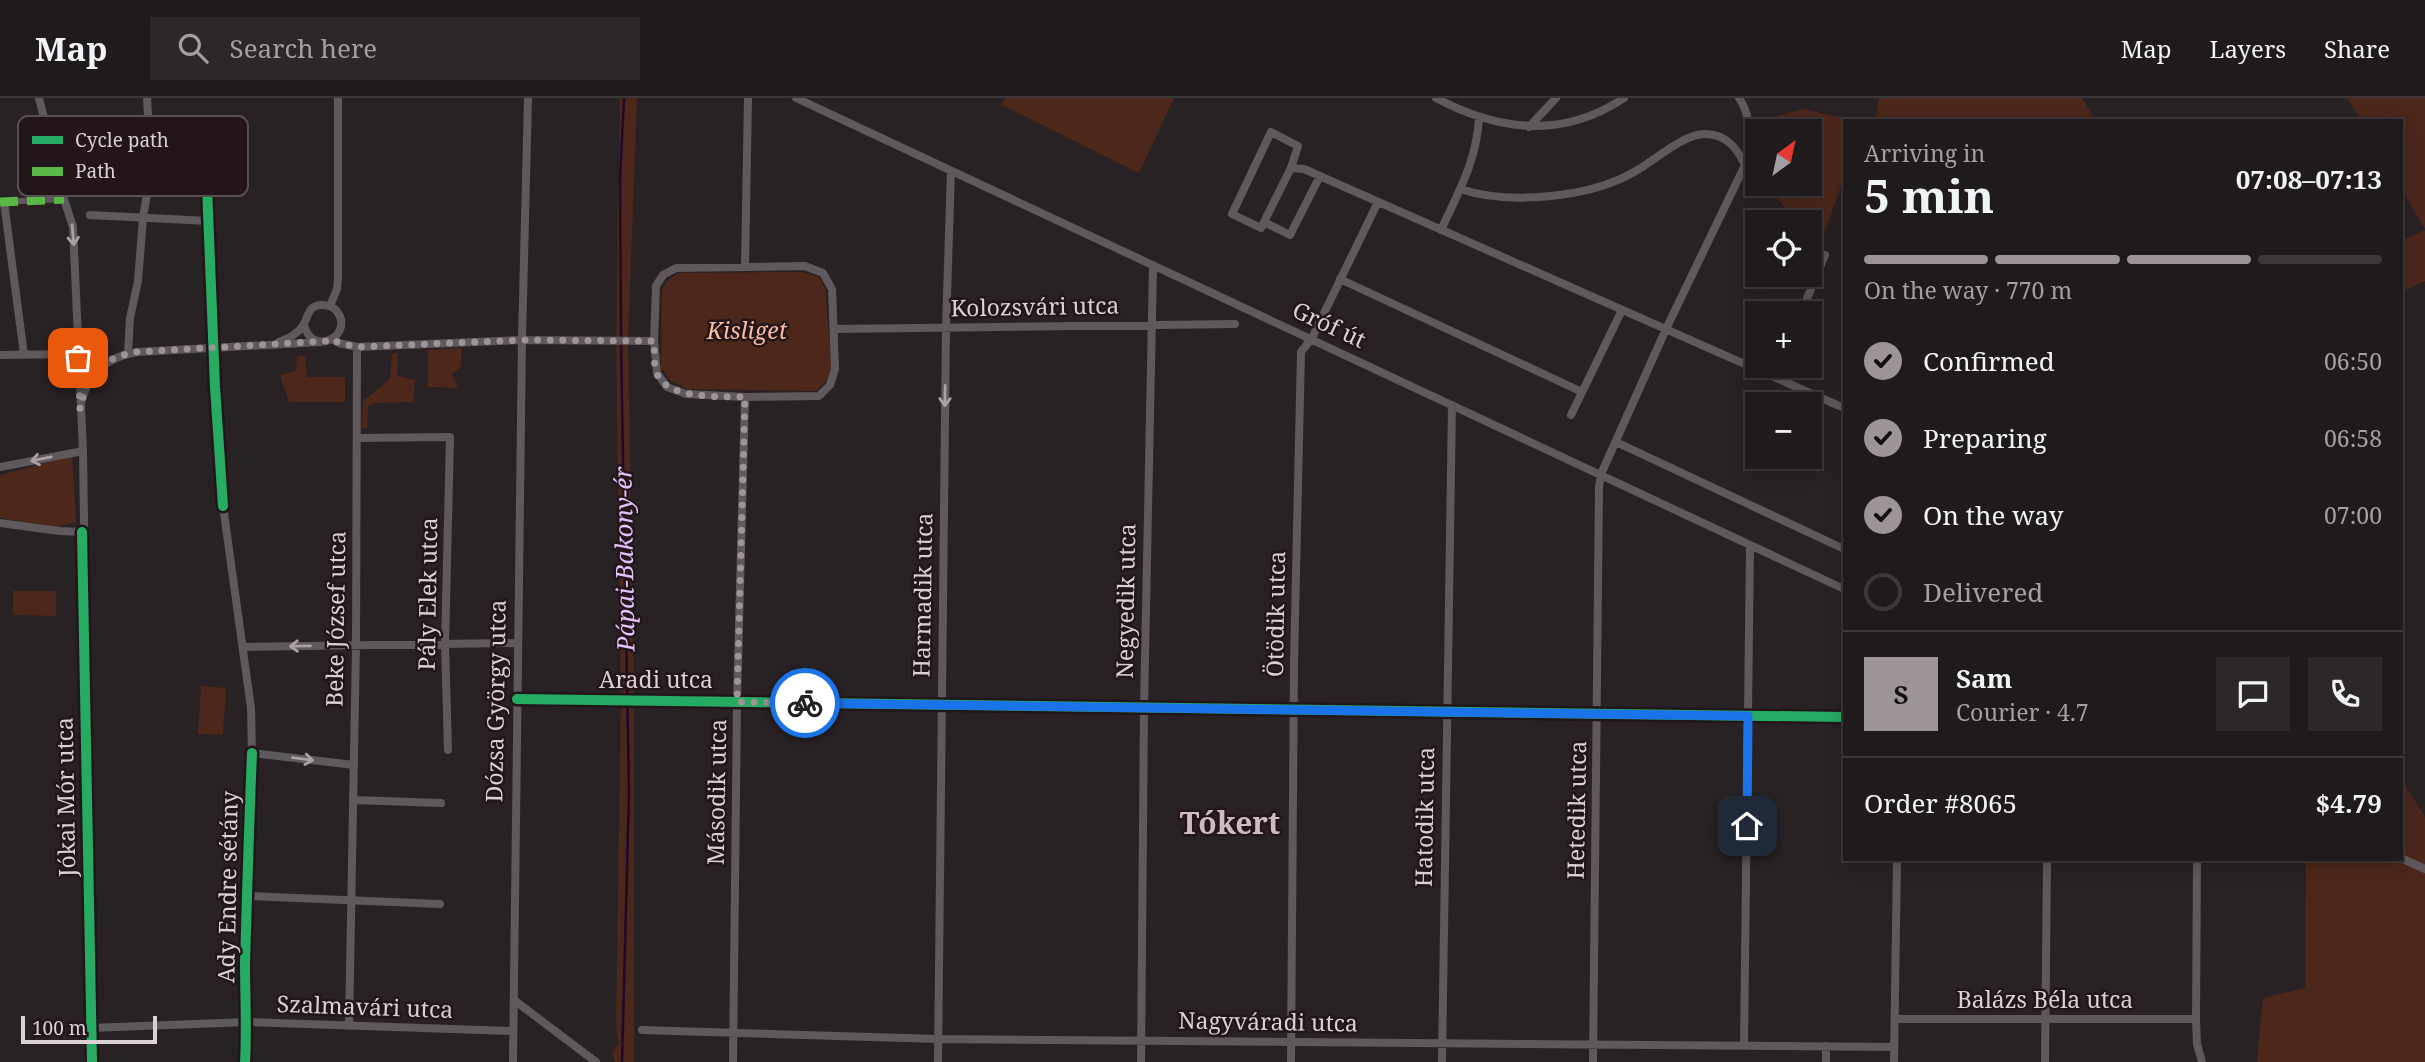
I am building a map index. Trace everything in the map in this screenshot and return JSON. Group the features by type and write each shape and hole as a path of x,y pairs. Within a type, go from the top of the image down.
{"street":[{"name":"Jókai Mór utca","path":"39,98 43,116"},
{"path":"147,98 148,116"},
{"path":"330,306 338,278 338,98"},
{"name":"Dózsa György utca","path":"513,1062 522,340 528,98"},
{"path":"745,267 748,98"},
{"name":"Gróf út","path":"796,98 1843,589"},
{"path":"1436,98 1458,110 1519,127 1550,126 1584,117 1624,98"},
{"path":"1529,127 1556,98"},
{"path":"1739,98 1747,119"},
{"path":"1441,230 1476,150 1479,117"},
{"path":"1271,132 1298,146 1292,168 1261,228 1232,214 1271,132"},
{"path":"1460,190 1496,198 1529,198 1593,187 1630,175 1688,138 1704,134 1717,135 1730,142 1745,165 1666,329 1601,474"},
{"path":"1292,168 1304,169 1745,364"},
{"name":"Harmadik utca","path":"938,1062 946,327 951,172"},
{"path":"1264,222 1290,235 1320,176"},
{"name":"Jókai Mór utca","path":"63,196 73,227 83,451 82,532 92,1062"},
{"path":"128,354 130,318 138,281 147,196"},
{"path":"24,355 2,202 64,200"},
{"name":"Ötödik utca","path":"1290,1062 1301,352 1312,338 1378,202"},
{"path":"90,215 209,221"},
{"path":"1806,301 1825,255"},
{"path":"805,266 823,273 832,289 835,329 835,369 830,385 819,396 745,397 687,394 667,387 657,373 654,341 656,286 663,275 676,268 805,266"},
{"name":"Negyedik utca","path":"1141,1062 1143,708 1153,267"},
{"path":"1340,279 1582,392"},
{"path":"80,409 88,382 95,371 112,359 128,354 321,342 337,335 341,325 338,314 330,306 323,305 312,309 307,313 304,325 289,337 273,343"},
{"path":"1571,415 1622,310"},
{"name":"Kolozsvári utca","path":"835,329 1235,324"},
{"path":"304,325 310,337 321,342"},
{"path":"332,339 357,347 522,340 654,341"},
{"name":"Beke József utca","path":"349,1026 356,646 357,347"},
{"path":"0,355 70,354 78,358"},
{"path":"1777,378 1843,408"},
{"name":"Második utca","path":"733,1062 737,702 745,397"},
{"name":"Hatodik utca","path":"1442,1062 1452,405"},
{"name":"Pály Elek utca","path":"357,438 450,437 445,645 449,750"},
{"path":"1616,442 1843,549"},
{"path":"0,467 83,451"},
{"name":"Hetedik utca","path":"1593,1062 1601,474"},
{"path":"223,506 244,647 251,708 252,753 354,765"},
{"path":"0,523 82,532"},
{"path":"1744,1046 1750,545"},
{"path":"244,647 518,643"},
{"name":"Aradi utca","path":"517,699 1843,717"},
{"path":"353,800 441,803"},
{"path":"2403,859 2425,869"},
{"path":"1894,1062 1897,861"},
{"path":"2045,1062 2047,861"},
{"path":"2197,861 2196,1019 2197,1044 2202,1062"},
{"path":"247,896 440,904"},
{"path":"514,1000 596,1062"},
{"name":"Balázs Béla utca","path":"1895,1018 2196,1019"},
{"name":"Szalmavári utca","path":"90,1028 248,1022 513,1031"},
{"name":"Nagyváradi utca","path":"642,1030 938,1039 1894,1047"},
{"path":"1826,1046 1826,1062"}],"green space":[{"path":"620,98 637,98 628,340 634,699 634,1062 615,1062 612,1053 619,1043 616,1027 621,701 616,340"},
{"path":"1005,98 1174,98 1139,173 1002,105"},
{"path":"1879,98 2082,98 2095,119 1875,119"},
{"path":"2347,98 2425,98 2425,229 2403,192 2403,119 2360,119"},
{"path":"1802,109 1849,119 1843,119 1843,182 1822,238 1822,210 1786,210 1776,196 1822,196 1822,119 1767,119"},
{"path":"2425,230 2425,281 2403,291 2403,240"},
{"name":"Kisliget","path":"802,272 819,277 825,289 832,370 816,391 687,389 671,381 661,368 662,289 668,280 678,273"},
{"path":"461,348 461,367 452,374 458,388 428,387 428,350"},
{"path":"398,353 397,376 415,380 413,402 374,403 368,407 367,428 362,428 363,401 390,379 392,354"},
{"path":"297,356 305,356 307,377 345,377 345,402 289,402 280,375 296,371"},
{"path":"72,456 76,522 55,527 0,518 0,475"},
{"path":"13,591 56,591 56,616 13,615"},
{"path":"201,686 226,688 223,735 198,734"},
{"path":"2405,785 2425,817 2425,1062 2257,1062 2263,998 2305,988 2306,861 2403,861"}],"waterway":[{"name":"Pápai-Bakony-ér","path":"621,338 620,177 624,98"},
{"name":"Pápai-Bakony-ér","path":"621,344 629,792 622,1062"}],"marked path":[{"path":"0,202 64,199"}],"cycle path":[{"path":"207,196 223,506"},
{"path":"82,532 92,1062"},
{"path":"517,699 1843,717"},
{"name":"Ady Endre sétány","path":"245,1062 245,964 252,753"}],"way so far":[{"path":"78,358 80,409 88,382 95,371 112,359 137,352 332,339 357,347 522,340 654,341 657,373 667,387 687,394 745,397 737,702 805,703"}],"district":[{"name":"Tókert","path":"1230,824"}],"route":[{"path":"805,703 1748,716 1747,826"}]}
